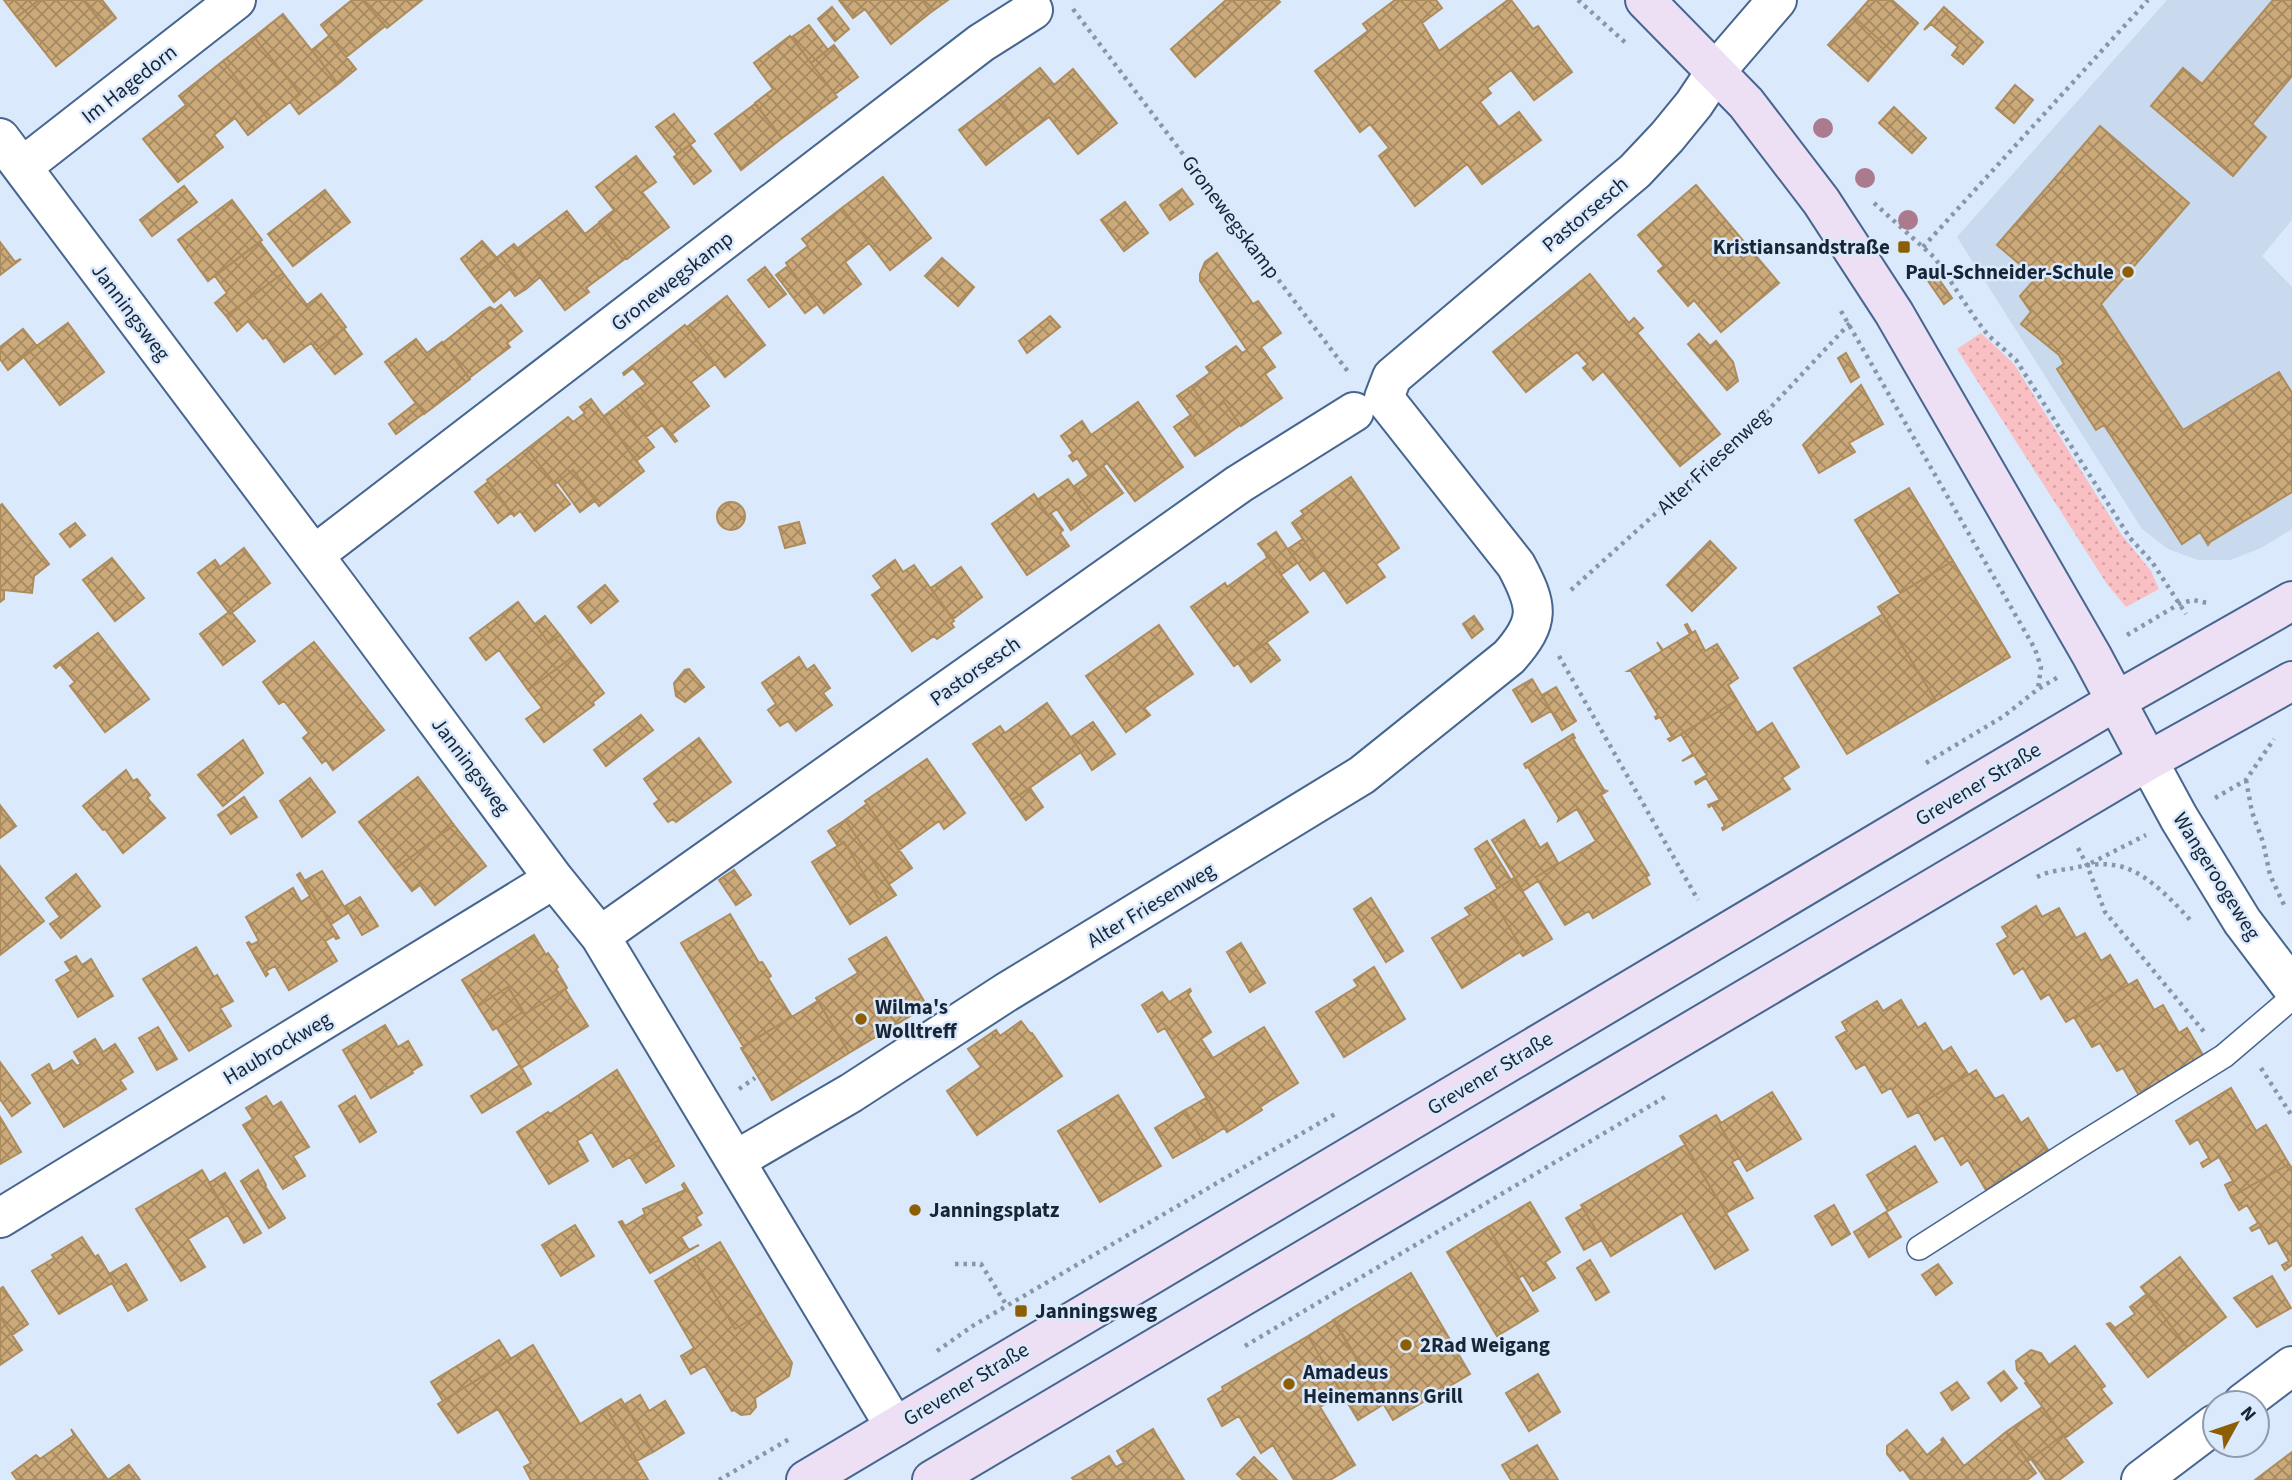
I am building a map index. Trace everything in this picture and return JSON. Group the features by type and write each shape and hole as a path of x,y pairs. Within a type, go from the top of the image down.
{"main road":[{"path":"1645,0 1746,103 1802,175 1882,295 2078,632 2148,761"},
{"name":"Grevener Straße","path":"806,1480 2116,701 2292,601"},
{"path":"932,1480 2148,761 2292,681"}],"street":[{"name":"Im Hagedorn","path":"11,153 236,0"},
{"name":"Pastorsesch","path":"600,936 1239,484 1369,403 1392,377 1634,171 1695,104 1716,71 1777,0"},
{"name":"Gronewegskamp","path":"314,555 981,43 1050,5"},
{"name":"Janningsweg","path":"11,153 600,936 895,1427"},
{"path":"1369,403 1516,565 1530,592 1534,615"},
{"name":"Alter Friesenweg","path":"736,1160 851,1093 1005,993 1362,775 1509,657 1527,637 1534,615"},
{"name":"Wangeroogeweg","path":"2148,761 2179,818 2242,921 2292,987"},
{"name":"Haubrockweg","path":"0,1217 555,879"},
{"path":"2262,1389 2292,1366"},
{"path":"2141,1480 2201,1435"}],"lane":[{"path":"1919,1248 2224,1056 2292,998"}],"path":[{"path":"1578,0 1636,52"},
{"path":"2148,0 1923,247 1935,258 1982,327 2016,359 2125,531 2152,562 2179,604"},
{"name":"Gronewegskamp","path":"1050,5 1369,403"},
{"name":"Alter Friesenweg","path":"1534,615 1572,590 1757,422 1849,325 1882,295"},
{"path":"1835,301 2030,639 2041,667 2038,689 2004,716 1925,764"},
{"path":"1534,615 1699,900 1686,907"},
{"path":"2246,780 2270,875 2287,911"},
{"path":"2169,897 2141,876 2115,864 2087,865 2105,912 2224,1056"},
{"path":"2243,1041 2292,1116"},
{"path":"931,1356 974,1325 1337,1113"},
{"path":"956,1264 981,1265 1007,1306"},
{"path":"719,1480 802,1431"}],"shaded area":[{"name":"Paul-Schneider-Schule","path":"2167,0 2292,0 2292,220 2262,256 2292,287 2292,529 2261,548 2230,560 2198,560 2168,549 2142,529 1957,237"},
{"path":"1981,333 2014,364 2121,534 2151,571 2159,589 2126,607 2107,584 1957,349"}],"building":[{"path":"4,0 39,0 17,17"},
{"path":"39,0 83,0 105,27 56,66 17,17"},
{"path":"83,0 102,0 116,18 105,27"},
{"path":"352,0 362,0 385,26 346,57 321,25"},
{"path":"362,0 422,0 387,28"},
{"path":"839,0 922,0 931,12 891,44 865,9 853,18"},
{"path":"922,0 948,0 931,12"},
{"path":"1226,0 1280,2 1195,77 1171,49"},
{"path":"1395,0 1436,0 1442,8 1422,23 1439,51 1511,0 1533,29 1538,26 1572,72 1534,100 1511,70 1487,88 1491,93 1480,102 1499,127 1519,112 1541,140 1482,184 1467,164 1415,206 1379,156 1389,148 1370,124 1360,132 1315,71 1368,31 1363,24"},
{"path":"1869,0 1892,0 1918,23 1893,52 1854,17"},
{"path":"2273,0 2292,0 2292,76 2252,124 2266,137 2233,176 2151,106 2183,68 2202,84"},
{"path":"832,7 849,29 835,41 818,19"},
{"path":"1944,7 1983,42 1963,64 1952,55 1958,47 1931,24 1924,30"},
{"path":"283,14 338,84 299,114 290,102 300,94 254,37"},
{"path":"1854,17 1893,52 1868,81 1828,45"},
{"path":"809,25 828,50 811,63 792,37"},
{"path":"329,36 356,69 338,84 312,50"},
{"path":"790,36 837,97 782,138 755,103 773,89 754,63"},
{"path":"254,37 300,94 268,119 223,61"},
{"path":"834,45 858,77 835,94 811,63"},
{"path":"223,61 268,119 248,135 235,118 214,135 223,147 178,182 143,139 186,105 179,96"},
{"path":"1040,68 1054,85 1073,69 1117,123 1078,154 1049,117 1026,134 1000,99"},
{"path":"2015,85 2033,100 2014,123 1996,108"},
{"path":"1000,99 1026,134 986,165 959,130"},
{"path":"755,104 782,138 741,170 715,134"},
{"path":"1894,107 1926,138 1912,153 1879,123"},
{"path":"674,114 695,141 677,154 656,127"},
{"path":"2100,126 2189,203 2101,304 2183,430 2279,372 2292,393 2292,492 2208,545 2200,532 2182,544 2104,425 2096,430 2057,369 2064,364 2059,355 2021,324 2031,312 2020,296 2036,278 1997,245"},
{"path":"690,145 711,171 694,184 674,157"},
{"path":"636,156 656,182 642,192 669,227 627,259 599,222 614,210 596,187"},
{"path":"883,177 931,238 890,270 842,208"},
{"path":"1696,185 1779,283 1721,332 1694,300 1688,306 1658,271 1664,266 1638,235"},
{"path":"184,186 197,202 152,236 140,220"},
{"path":"1182,189 1193,204 1170,220 1160,205"},
{"path":"325,190 350,222 293,266 268,234"},
{"path":"232,200 262,240 208,281 178,240"},
{"path":"1125,202 1148,233 1124,251 1101,220"},
{"path":"842,208 869,243 845,262 861,284 824,313 786,263 808,246 802,239"},
{"path":"567,211 585,234 599,223 626,258 586,288 589,292 565,310 518,248"},
{"path":"482,241 497,258 474,276 461,259"},
{"path":"0,242 15,262 21,259 0,275"},
{"path":"260,242 283,273 226,316 215,303 227,293 215,276"},
{"path":"514,244 540,277 526,289 500,255"},
{"path":"1217,253 1253,304 1258,301 1281,333 1261,347 1275,367 1265,374 1282,398 1241,426 1224,402 1210,413 1192,386 1210,373 1206,367 1236,346 1242,353 1247,350 1200,281 1205,262"},
{"path":"500,255 526,289 515,296 510,289 494,302 474,276"},
{"path":"942,258 974,287 958,306 925,276"},
{"path":"788,266 817,304 805,313 776,275"},
{"path":"765,267 786,294 769,307 748,280"},
{"path":"283,273 307,305 321,294 346,327 316,350 311,343 284,362 266,337 263,339 248,321 237,331 226,316"},
{"path":"1590,274 1629,323 1634,318 1643,328 1637,333 1720,434 1680,466 1603,371 1593,380 1583,368 1588,364 1577,352 1526,392 1493,352"},
{"path":"1936,275 1952,298 1944,304 1928,281"},
{"path":"727,296 765,345 725,377 687,327"},
{"path":"501,305 522,331 507,343 510,347 469,378 443,343 482,312 490,307 495,310"},
{"path":"1050,316 1060,327 1027,353 1019,341"},
{"path":"68,323 104,372 60,405 23,356"},
{"path":"685,325 715,364 691,382 709,406 672,434 677,441 675,442 636,391 646,384 633,368 624,375 623,373"},
{"path":"23,329 37,346 8,370 0,359 0,347"},
{"path":"344,329 362,354 335,374 316,350"},
{"path":"1699,334 1710,346 1716,341 1733,362 1738,381 1727,390 1688,344"},
{"path":"416,339 427,353 442,342 470,379 424,414 385,362"},
{"path":"1846,353 1859,377 1851,382 1838,358"},
{"path":"1861,385 1883,424 1849,443 1855,452 1819,473 1803,445"},
{"path":"1192,386 1210,413 1224,402 1240,425 1212,445 1177,396"},
{"path":"636,391 662,425 646,437 620,404"},
{"path":"591,399 644,471 599,506 573,470 555,484 527,449 568,417 573,422 585,413 580,407"},
{"path":"1138,402 1183,467 1135,501 1107,463 1089,476 1077,458 1073,461 1069,456 1073,453 1061,436 1082,421 1091,435"},
{"path":"416,403 424,413 396,434 389,424"},
{"path":"620,404 654,447 636,461 604,416"},
{"path":"1191,415 1212,445 1195,456 1174,427"},
{"path":"527,449 570,504 535,531 520,511 514,516 487,480"},
{"path":"1103,466 1123,493 1093,514 1073,487"},
{"path":"573,470 596,500 580,512 558,482"},
{"path":"1351,477 1399,548 1376,564 1385,577 1347,603 1292,523 1304,514 1301,511"},
{"path":"1068,479 1093,514 1071,530 1057,509 1048,515 1037,500"},
{"path":"488,482 511,513 498,523 475,492"},
{"path":"1909,488 1953,561 1900,593 1855,520"},
{"path":"1034,494 1048,515 1051,514 1063,530 1060,533 1069,546 1027,575 992,524"},
{"path":"731,502 741,506 745,516 741,526 731,530 721,526 717,516 721,506"},
{"path":"2,504 49,564 34,576 32,593 4,590 4,599 0,602 0,506"},
{"path":"799,522 805,543 785,548 779,527"},
{"path":"75,523 85,535 70,547 60,534"},
{"path":"1276,532 1297,563 1282,574 1258,544"},
{"path":"1303,539 1324,570 1310,580 1288,549"},
{"path":"1710,541 1736,568 1692,611 1667,585"},
{"path":"244,548 270,583 230,614 198,573 215,560 220,567"},
{"path":"1265,553 1308,612 1234,666 1191,607 1225,583 1227,587 1267,558"},
{"path":"112,558 144,598 115,621 83,580"},
{"path":"895,560 903,572 914,565 954,621 951,623 954,627 937,639 934,636 912,651 872,595 882,588 873,576"},
{"path":"1953,561 2010,657 1936,701 1878,607"},
{"path":"961,567 982,597 953,619 931,588"},
{"path":"605,585 618,601 591,623 578,607"},
{"path":"518,602 549,643 560,635 575,655 528,690 499,650 486,660 470,638"},
{"path":"229,612 255,641 223,665 200,634"},
{"path":"1883,614 1936,701 1847,754 1794,668"},
{"path":"545,616 560,635 549,643 535,624"},
{"path":"1474,616 1483,629 1472,638 1463,624"},
{"path":"1687,624 1692,633 1695,631 1705,651 1717,644 1738,678 1728,685 1737,700 1670,741 1668,739 1672,737 1660,717 1656,719 1658,715 1631,671 1628,671 1662,651 1657,642 1663,650 1690,634 1685,625"},
{"path":"1159,625 1193,674 1144,708 1150,715 1126,732 1086,676"},
{"path":"98,633 149,699 105,732 70,686 75,682 60,664 56,668 54,666"},
{"path":"314,642 384,730 333,770 326,760 322,763 303,738 309,733 284,701 279,704 263,682"},
{"path":"1267,643 1280,660 1251,682 1238,663"},
{"path":"575,655 604,693 593,702 594,705 544,742 526,719 542,708 528,690"},
{"path":"799,657 807,670 814,665 830,688 823,693 832,705 796,731 788,721 780,726 768,710 776,704 762,683"},
{"path":"689,669 704,687 685,702 676,696 674,683"},
{"path":"1532,679 1551,711 1532,722 1513,690"},
{"path":"1556,687 1576,721 1562,730 1542,695"},
{"path":"1737,700 1757,733 1772,723 1799,767 1782,778 1790,789 1723,830 1725,826 1712,805 1708,805 1720,800 1706,778 1696,784 1695,782 1707,775 1694,755 1682,761 1693,754 1681,734"},
{"path":"1047,703 1081,752 1012,800 973,744 1000,726 1005,733"},
{"path":"641,715 653,730 606,766 594,750"},
{"path":"1093,722 1115,754 1092,770 1071,737"},
{"path":"1573,734 1573,739 1607,791 1601,795 1649,875 1646,877 1650,884 1593,918 1589,911 1565,925 1536,877 1596,841 1577,809 1558,821 1559,818 1524,764"},
{"path":"699,738 731,782 676,822 673,819 668,822 654,804 659,800 644,779"},
{"path":"243,740 263,773 223,806 198,775"},
{"path":"927,759 965,813 944,829 939,821 899,850 865,801"},
{"path":"126,770 133,781 137,779 150,795 147,798 165,818 123,853 83,806"},
{"path":"418,777 454,825 395,869 359,822"},
{"path":"310,778 335,812 302,837 280,801"},
{"path":"1030,788 1043,807 1026,820 1012,800"},
{"path":"244,797 257,817 231,834 218,815"},
{"path":"867,804 912,868 889,884 845,820"},
{"path":"0,805 16,826 0,838"},
{"path":"845,820 896,895 882,904 844,842 838,846 828,831"},
{"path":"1524,820 1540,848 1547,843 1558,863 1536,877 1538,881 1523,891 1492,840"},
{"path":"454,825 486,866 435,905 420,885 412,891 395,869"},
{"path":"1487,841 1511,880 1497,888 1475,849"},
{"path":"844,842 882,904 850,924 812,862"},
{"path":"0,866 44,921 0,955"},
{"path":"734,870 751,895 736,905 719,880"},
{"path":"322,871 348,913 331,924 304,881"},
{"path":"300,873 339,938 334,936 325,941 337,961 289,990 275,966 266,971 266,976 247,943 251,945 259,941 246,917 293,888 301,902 310,896 297,875"},
{"path":"76,874 100,906 61,938 50,924 60,917 46,898"},
{"path":"1514,878 1552,939 1523,956 1520,952 1523,950 1489,894"},
{"path":"1489,894 1523,950 1462,988 1432,938 1470,915 1465,908"},
{"path":"360,897 378,926 362,935 345,906"},
{"path":"1371,898 1403,951 1386,962 1354,909"},
{"path":"2036,906 2042,917 2059,908 2076,938 2085,933 2101,961 2110,955 2128,985 2066,1022 2049,994 2041,999 2023,968 2014,974 1997,944 2008,937 2002,927"},
{"path":"730,914 759,963 762,962 771,976 768,978 792,1017 743,1046 681,943"},
{"path":"534,935 546,955 548,953 558,967 556,969 567,988 525,1014 508,987 478,1006 462,980"},
{"path":"886,937 927,1006 849,1053 816,998 858,973 849,959"},
{"path":"1241,943 1265,983 1250,992 1227,952"},
{"path":"196,947 214,977 217,975 233,1001 220,1008 231,1026 189,1051 143,979"},
{"path":"76,956 82,965 91,959 113,996 78,1017 56,980 71,971 65,962"},
{"path":"1374,967 1405,1019 1344,1057 1316,1012 1358,986 1354,980"},
{"path":"2137,980 2154,1010 2163,1005 2179,1033 2187,1028 2204,1057 2143,1092 2145,1094 2140,1097 2123,1068 2117,1071 2100,1043 2092,1047 2074,1017"},
{"path":"508,987 523,1012 493,1030 478,1006"},
{"path":"565,989 588,1026 521,1068 497,1028"},
{"path":"1190,989 1188,994 1211,1032 1201,1039 1213,1058 1264,1027 1298,1083 1227,1132 1165,1028 1158,1032 1142,1005 1162,992 1169,1002"},
{"path":"1901,1000 1918,1028 1925,1023 1943,1052 1951,1047 1968,1074 1916,1107 1918,1112 1908,1117 1891,1088 1882,1093 1865,1064 1856,1069 1836,1037 1847,1031 1842,1022 1877,1001 1883,1011"},
{"path":"818,1001 849,1053 772,1100 741,1048"},
{"path":"1021,1021 1062,1076 977,1135 947,1091 981,1067 968,1049 996,1030 1000,1036"},
{"path":"385,1025 398,1047 408,1041 422,1065 371,1098 343,1050"},
{"path":"158,1027 177,1059 157,1070 139,1038"},
{"path":"95,1039 103,1052 115,1044 133,1072 120,1080 126,1089 64,1127 32,1075 49,1064 53,1072 72,1060 77,1066 81,1064 74,1052"},
{"path":"0,1062 30,1103 12,1116 0,1099"},
{"path":"520,1065 531,1084 482,1113 471,1096"},
{"path":"617,1070 659,1140 613,1167 592,1132 577,1141 588,1161 549,1184 517,1132"},
{"path":"1976,1070 1995,1099 2003,1095 2021,1123 2028,1118 2048,1150 1986,1190 1968,1160 1961,1165 1943,1135 1935,1140 1916,1107"},
{"path":"2231,1088 2256,1131 2266,1125 2289,1164 2231,1197 2225,1185 2233,1181 2219,1157 2203,1167 2201,1163 2209,1158 2198,1139 2190,1144 2176,1121"},
{"path":"1772,1092 1801,1139 1747,1171 1719,1124"},
{"path":"1118,1095 1161,1166 1100,1202 1058,1131"},
{"path":"266,1096 273,1107 281,1102 309,1147 293,1156 305,1176 283,1189 243,1125 253,1119 246,1108"},
{"path":"355,1096 376,1132 360,1142 339,1106"},
{"path":"1206,1098 1224,1128 1203,1141 1185,1110"},
{"path":"1185,1110 1203,1141 1173,1158 1155,1128"},
{"path":"1716,1115 1739,1158 1732,1162 1753,1198 1726,1213 1680,1136"},
{"path":"0,1117 21,1152 0,1164"},
{"path":"659,1140 674,1166 646,1183 630,1157"},
{"path":"1685,1145 1748,1250 1715,1269 1682,1213 1611,1256 1581,1205"},
{"path":"1915,1146 1937,1182 1888,1211 1867,1175"},
{"path":"2289,1164 2292,1168 2292,1265 2285,1270 2282,1265 2289,1261 2277,1240 2269,1244 2260,1227 2252,1231 2250,1228 2258,1223 2247,1205 2239,1210 2231,1197"},
{"path":"202,1170 228,1215 188,1239 205,1267 181,1281 136,1209"},
{"path":"258,1170 285,1218 269,1228 241,1181"},
{"path":"225,1173 261,1233 244,1243 209,1183"},
{"path":"684,1183 702,1213 696,1217 701,1225 681,1237 689,1250 699,1245 650,1273 619,1222 622,1221 625,1226 645,1214 643,1209 685,1190 682,1185"},
{"path":"1530,1202 1560,1252 1545,1262 1555,1278 1533,1291 1523,1275 1519,1278 1488,1227"},
{"path":"1834,1205 1850,1234 1832,1245 1815,1216"},
{"path":"1583,1208 1602,1240 1584,1250 1566,1218"},
{"path":"1886,1212 1901,1237 1869,1257 1854,1232"},
{"path":"575,1225 594,1256 561,1276 542,1245"},
{"path":"1488,1227 1538,1311 1497,1336 1447,1252"},
{"path":"82,1237 95,1257 98,1255 114,1282 59,1314 32,1271"},
{"path":"720,1242 762,1313 735,1329 693,1258"},
{"path":"2180,1257 2226,1317 2187,1347 2141,1287"},
{"path":"693,1258 735,1329 762,1313 792,1363 789,1376 755,1398 756,1407 750,1414 741,1415 732,1411 705,1366 691,1374 681,1356 694,1348 655,1281"},
{"path":"1590,1260 1609,1292 1596,1300 1577,1268"},
{"path":"126,1264 147,1300 128,1311 109,1274"},
{"path":"1938,1264 1952,1283 1936,1295 1922,1275"},
{"path":"1411,1273 1470,1374 1393,1420 1333,1320"},
{"path":"2272,1276 2291,1308 2257,1327 2234,1298"},
{"path":"3,1287 28,1324 12,1335 0,1317 0,1289"},
{"path":"2147,1294 2187,1347 2148,1377 2107,1324 2110,1323 2115,1328 2135,1314 2130,1307"},
{"path":"0,1317 22,1350 0,1365"},
{"path":"1334,1320 1384,1404 1358,1420 1308,1336"},
{"path":"1308,1336 1342,1394 1320,1407 1355,1465 1330,1480 1294,1480 1273,1445 1261,1453 1239,1416 1222,1426 1208,1399 1223,1390 1222,1387"},
{"path":"499,1340 511,1359 443,1401 431,1382"},
{"path":"533,1345 580,1424 606,1408 648,1480 531,1480 524,1467 531,1463 498,1409 458,1433 438,1404"},
{"path":"2075,1346 2105,1386 2101,1389 2112,1403 2065,1438 2025,1383 2027,1382 2017,1370 2016,1361 2031,1350 2041,1353 2049,1365"},
{"path":"2004,1371 2017,1388 2001,1401 1988,1383"},
{"path":"1538,1374 1560,1412 1529,1431 1506,1393"},
{"path":"1957,1382 1969,1398 1952,1410 1941,1393"},
{"path":"640,1395 649,1411 665,1401 684,1433 653,1452 625,1404"},
{"path":"621,1399 653,1452 637,1461 606,1408"},
{"path":"2042,1407 2063,1435 2028,1461 2006,1432"},
{"path":"71,1429 108,1480 17,1480 12,1473 36,1455 40,1459 74,1435"},
{"path":"1153,1429 1184,1480 1072,1478 1109,1456 1116,1467 1124,1463 1117,1451"},
{"path":"1907,1430 1927,1455 1943,1442 1943,1438 1964,1466 2006,1432 2036,1473 2027,1480 1911,1480 1887,1454 1887,1446"},
{"path":"2063,1435 2083,1462 2059,1480 2046,1480 2031,1459"},
{"path":"1537,1445 1558,1480 1511,1480 1502,1465"},
{"path":"2292,1452 2292,1480 2255,1480"},
{"path":"1254,1457 1277,1480 1243,1480 1237,1474"},
{"path":"129,1465 140,1480 108,1480"}],"place":[{"name":"Kristiansandstraße","path":"1904,247"},
{"name":"Paul-Schneider-Schule","path":"2128,272"},
{"name":"Wilma's Wolltreff","path":"861,1019"},
{"name":"Janningsplatz","path":"915,1210"},
{"name":"Janningsweg","path":"1021,1311"},
{"name":"2Rad Weigang","path":"1406,1345"},
{"name":"Amadeus Heinemanns Grill","path":"1289,1384"}]}
